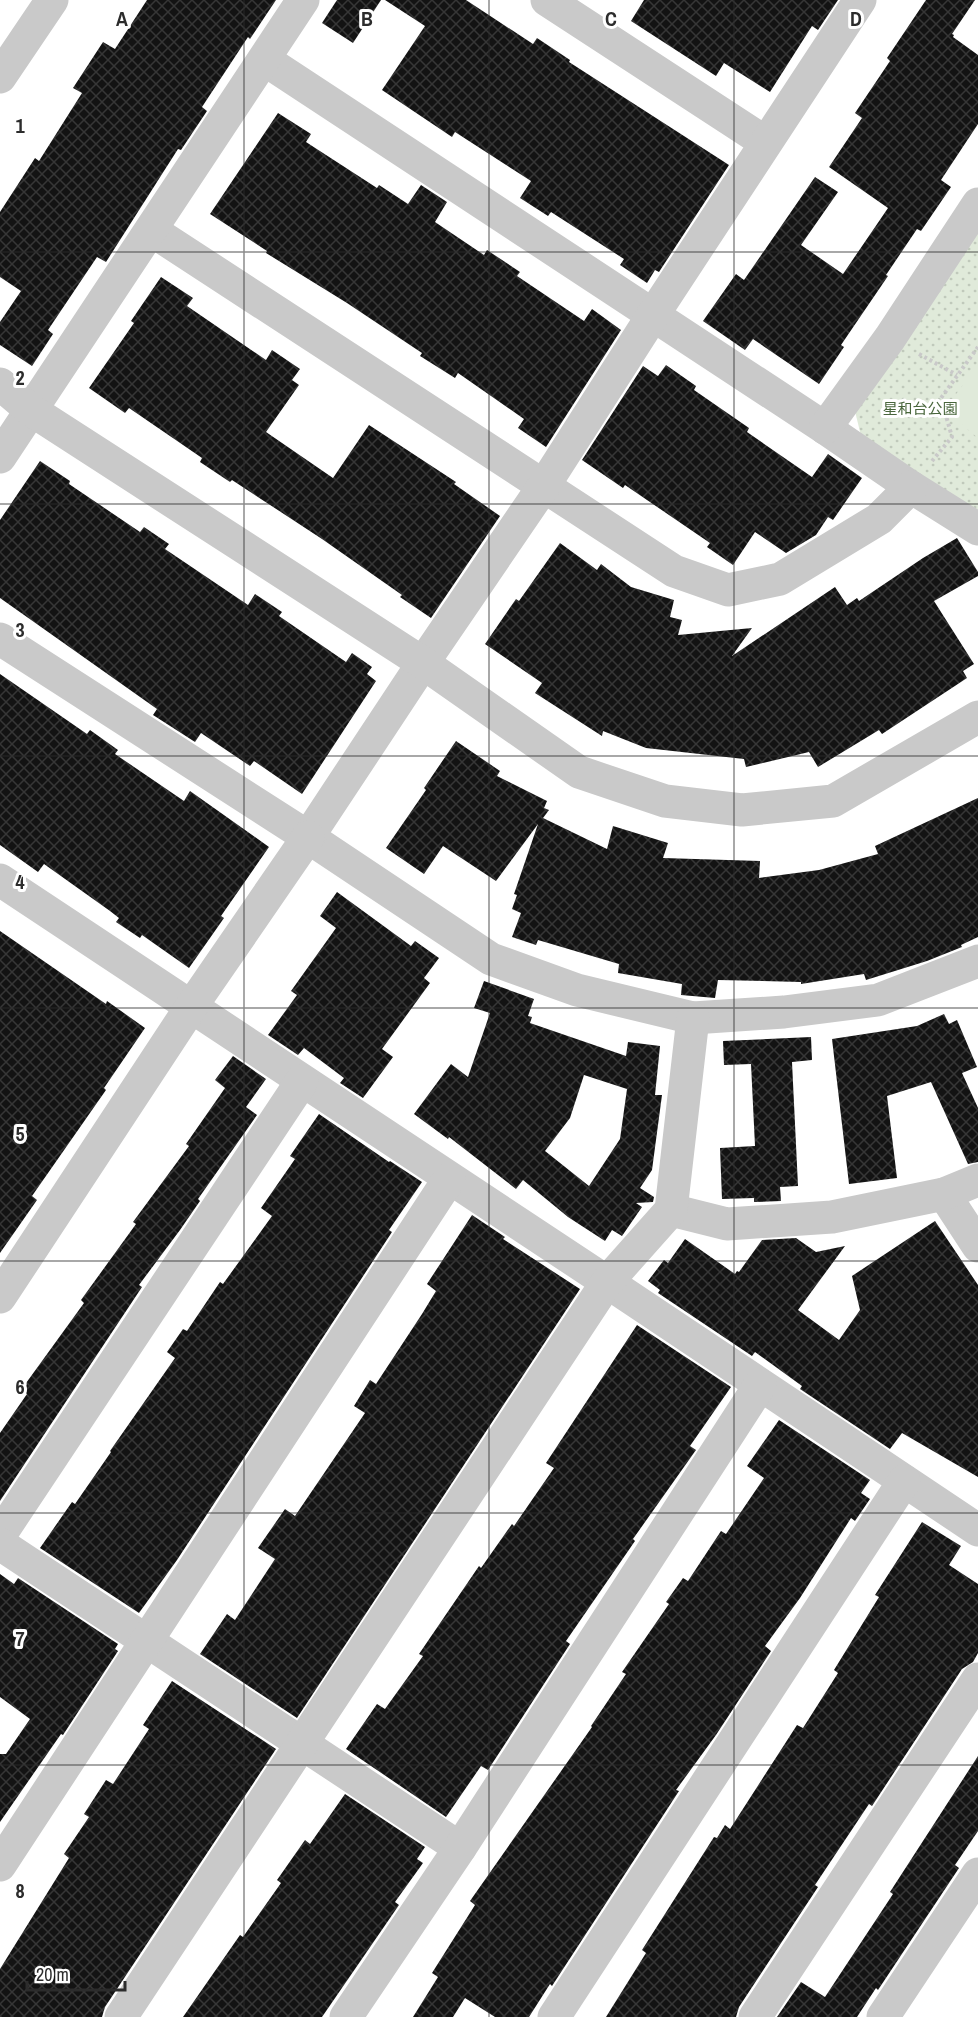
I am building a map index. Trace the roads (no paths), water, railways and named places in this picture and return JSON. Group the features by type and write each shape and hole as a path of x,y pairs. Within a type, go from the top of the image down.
{"street":[{"path":"0,77 52,0"},
{"path":"0,457 303,0"},
{"path":"547,0 765,142"},
{"path":"0,1297 191,1007 543,487 765,142 860,0"},
{"path":"265,60 978,529"},
{"path":"825,429 890,338 978,204"},
{"path":"151,230 674,571 728,590 780,579 879,519 911,487"},
{"path":"0,384 31,410 423,663 579,772 665,801 742,810 833,801 978,717"},
{"path":"0,639 308,837 491,959 577,990 693,1018 784,1012 878,1000 978,961"},
{"path":"0,880 978,1530"},
{"path":"121,2017 607,1282 671,1210 693,1018"},
{"path":"0,1534 302,1081"},
{"path":"0,1866 449,1179"},
{"path":"671,1210 728,1224 832,1217 944,1194 978,1180"},
{"path":"944,1194 978,1246"},
{"path":"346,2017 460,1848 759,1385"},
{"path":"554,2017 904,1481"},
{"path":"0,1544 460,1848"},
{"path":"755,2017 978,1679"},
{"path":"883,2017 978,1874"}],"park label":[{"name":"星和台公園","path":"920,409"}]}
